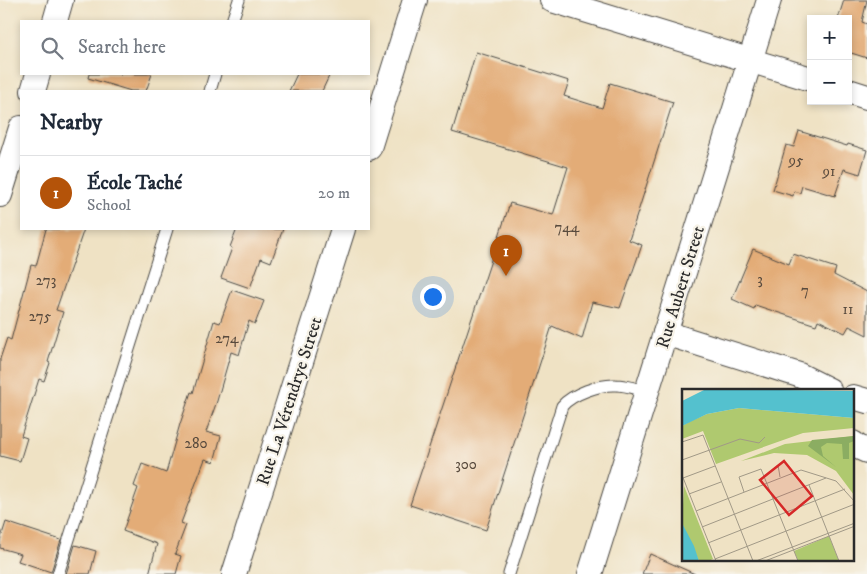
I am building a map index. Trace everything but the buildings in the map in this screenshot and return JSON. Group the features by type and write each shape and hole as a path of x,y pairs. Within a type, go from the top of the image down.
{"street":[{"path":"55,20 62,0"},
{"path":"370,145 416,0"},
{"path":"552,0 591,6 750,61 807,78"},
{"name":"Rue Aubert Street","path":"590,574 769,0"},
{"path":"33,90 38,75"},
{"path":"852,92 867,97"},
{"path":"0,195 20,131"},
{"name":"Rue La Vérendrye Street","path":"234,574 343,230"},
{"path":"665,333 799,375 827,389"},
{"path":"854,397 867,401"},
{"path":"854,444 858,448 867,451"}],"lane":[{"path":"232,20 238,0"},
{"path":"210,90 215,75"},
{"path":"58,574 167,230"},
{"path":"509,574 562,406 568,398 582,392 615,384 647,391"}],"place":[{"name":"École Taché","path":"506,276"}]}
